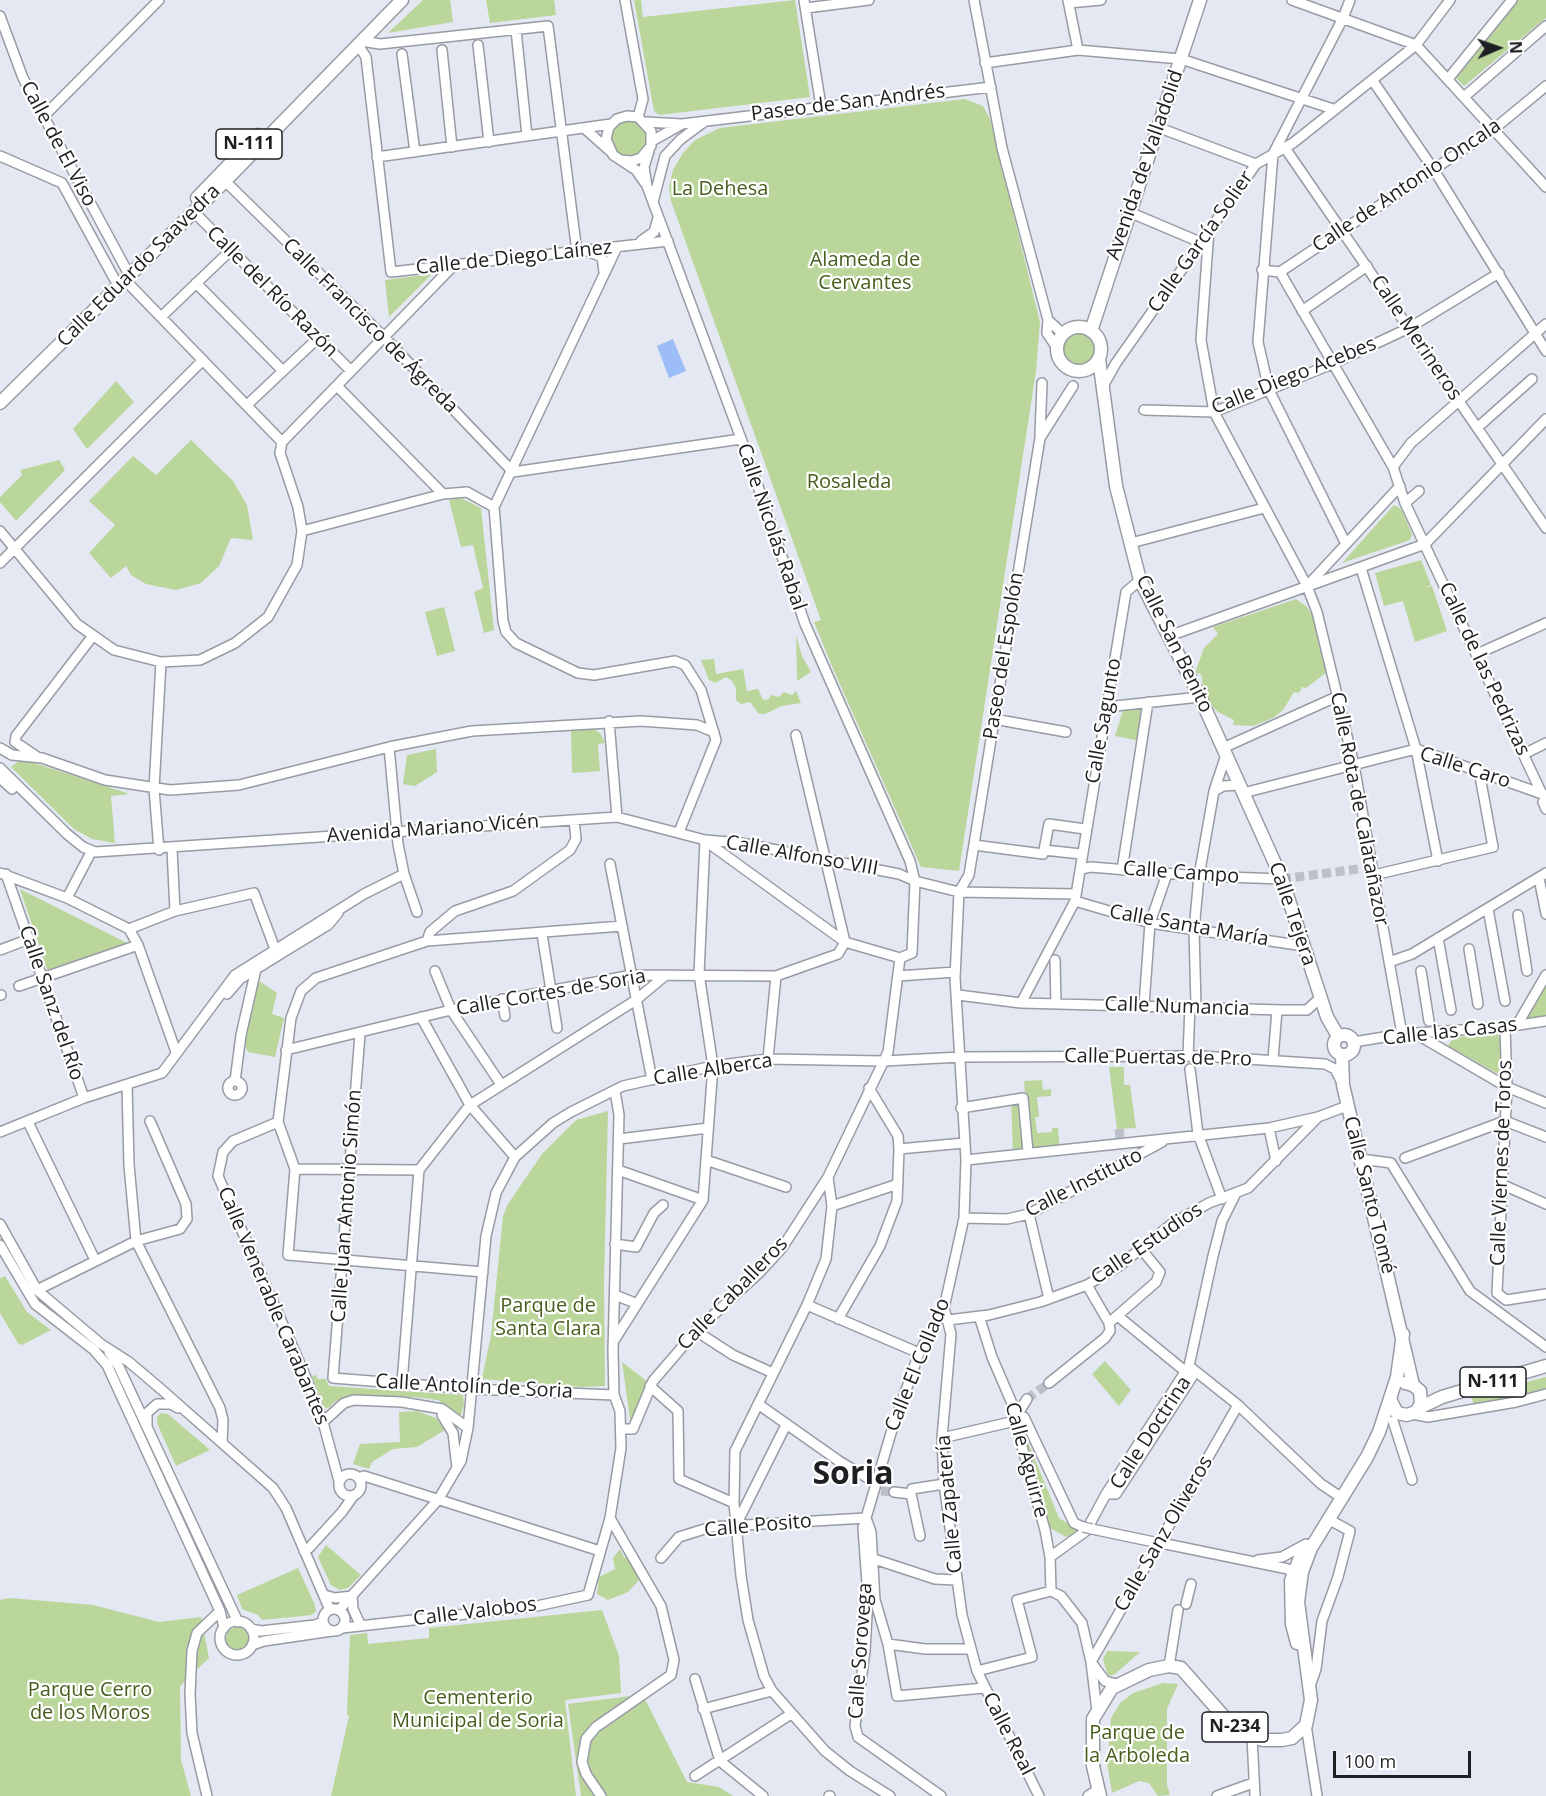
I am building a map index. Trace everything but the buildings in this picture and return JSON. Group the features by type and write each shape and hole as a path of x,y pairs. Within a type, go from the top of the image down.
{"main road":[{"name":"Calle Eduardo Saavedra","path":"0,403 396,0"},
{"name":"Calle Eduardo Saavedra","path":"0,395 122,277 194,212 402,0"},
{"name":"Avenida de Valladolid","path":"1091,331 1200,0"},
{"path":"1077,327 1091,331 1099,340 1098,359 1093,366 1084,370 1068,368 1062,363 1057,348 1063,334 1077,327"},
{"name":"Calle San Benito","path":"1098,359 1116,486 1140,580 1200,697 1241,789"},
{"path":"1084,370 1101,387"},
{"name":"Calle Tejera","path":"1241,789 1282,879 1329,1021 1338,1036"},
{"path":"1338,1036 1349,1036 1354,1042 1352,1051 1342,1055 1334,1048 1334,1041 1338,1036"},
{"name":"Calle Santo Tomé","path":"1342,1055 1343,1085 1347,1106 1416,1388"},
{"name":"Calle Santo Tomé","path":"1379,1432 1392,1394 1402,1334"},
{"name":"N-111","path":"1406,1415 1441,1398 1546,1366"},
{"path":"1306,1725 1310,1716 1310,1686 1298,1602 1302,1572 1326,1523 1379,1432 1406,1415 1422,1400 1416,1388 1402,1383 1392,1394 1394,1410 1406,1415"},
{"name":"N-111","path":"1416,1388 1441,1398"},
{"path":"1308,1666 1292,1624 1290,1603 1294,1577 1308,1543 1326,1523"},
{"path":"1095,1794 1092,1745 1093,1719 1097,1711 1117,1684 1149,1670 1175,1667"},
{"name":"N-234","path":"1175,1667 1226,1719 1252,1737 1282,1740 1292,1738 1306,1725"}],"street":[{"path":"43,117 159,0"},
{"path":"625,0 644,99 642,120"},
{"path":"821,106 805,4 869,0"},
{"path":"974,0 1002,148 1047,320 1047,333 1057,348"},
{"path":"1078,50 1069,2 1101,0"},
{"path":"1292,0 1416,45 1546,187"},
{"path":"1346,544 1269,390 1258,342 1273,154 1350,0"},
{"name":"Calle García Solier","path":"1101,387 1256,164 1285,148 1416,45 1450,0"},
{"path":"1448,79 1512,0"},
{"name":"Calle de El Viso","path":"0,16 23,78 122,277"},
{"path":"577,252 562,132 548,26 380,44 359,43 366,57 377,157 562,132 584,128 611,124 622,117 642,120 651,131 650,146 637,160 621,160 584,128"},
{"path":"1464,97 1546,26"},
{"path":"516,30 527,136"},
{"path":"478,45 489,142"},
{"path":"442,50 452,147"},
{"path":"985,63 1078,50 1181,59 1333,110"},
{"path":"402,54 415,152"},
{"path":"1372,81 1434,170 1546,351"},
{"name":"Calle de Antonio Oncala","path":"1280,272 1494,129 1546,86"},
{"name":"Paseo de San Andrés","path":"642,120 682,124 991,87"},
{"path":"653,203 665,156 681,139 706,120"},
{"path":"610,151 606,139 611,124"},
{"name":"Paseo de San Andrés","path":"650,146 682,124"},
{"path":"1157,127 1256,164"},
{"name":"Calle Nicolás Rabal","path":"650,146 644,167 647,186 741,439 805,624 910,861 915,881 912,953 900,958"},
{"name":"Calle Merineros","path":"1285,148 1546,528"},
{"path":"0,156 55,177 62,183 122,277 282,441"},
{"name":"Calle de Diego Laínez","path":"377,157 391,272 668,241"},
{"name":"Calle Nicolás Rabal","path":"621,160 636,170 647,186"},
{"name":"Calle Francisco de Ágreda","path":"225,181 384,338 513,472"},
{"name":"Calle del Río Razón","path":"194,212 351,371"},
{"path":"1129,212 1200,242"},
{"name":"Calle de Diego Laínez","path":"636,244 654,232 658,216"},
{"name":"Calle Rota de Calatañazor","path":"1209,230 1201,340 1214,412 1307,586 1317,612 1354,765 1402,1034"},
{"path":"617,247 513,472 494,507 503,621 506,632 516,643 578,673 594,675 675,662 685,665 701,690 716,743 679,832"},
{"path":"161,317 231,250"},
{"path":"587,250 602,257 604,274"},
{"path":"0,531 72,619 92,637 114,650 161,662 200,660 235,643 268,618 297,565 302,531 298,507 280,453 282,441 453,265"},
{"path":"1302,311 1367,266"},
{"path":"1262,270 1280,272"},
{"name":"Calle de las Pedrizas","path":"1280,272 1393,467 1406,503 1545,797"},
{"name":"Calle Diego Acebes","path":"1144,410 1214,412 1332,364 1409,328 1499,273"},
{"path":"196,283 283,371"},
{"path":"1047,320 1063,334"},
{"path":"1393,467 1411,443 1546,324"},
{"path":"246,405 318,338"},
{"path":"0,563 203,360"},
{"path":"1478,428 1532,379"},
{"name":"Paseo del Espolón","path":"964,892 969,875 1040,438 1042,383"},
{"path":"337,386 443,494"},
{"name":"Paseo del Espolón","path":"1040,438 1073,386"},
{"path":"1169,636 1425,544 1546,419"},
{"path":"513,472 741,439"},
{"path":"1307,586 1400,486"},
{"path":"1406,503 1419,491"},
{"path":"302,531 443,494 467,492 494,507"},
{"path":"1131,543 1264,508"},
{"path":"1333,558 1334,567 1342,574"},
{"path":"1361,568 1416,749 1438,861"},
{"name":"Calle Sagunto","path":"1025,1003 1075,898 1126,592 1140,580"},
{"path":"1477,654 1546,623"},
{"path":"92,637 18,732 15,742 37,757 105,780 154,789 239,785 389,747 472,731 609,722 685,723 714,732"},
{"path":"159,850 154,789 161,662"},
{"path":"1106,707 1200,697"},
{"path":"1188,1056 1193,1006 1194,930 1199,876 1214,791 1224,752 1336,697"},
{"path":"1122,870 1148,702"},
{"path":"994,719 1066,732"},
{"path":"609,722 617,817"},
{"path":"796,735 845,942"},
{"path":"1524,754 1546,743"},
{"path":"389,747 404,874 417,912"},
{"path":"1,749 15,756 37,757"},
{"path":"1,749 7,760 0,772 65,838 89,856 67,898"},
{"name":"Calle Caro","path":"1214,791 1223,786 1241,789 1416,749 1545,797"},
{"path":"1374,875 1493,847 1479,771"},
{"name":"Avenida Mariano Vicén","path":"19,791 67,834 90,850 159,850 617,817 705,840"},
{"path":"1545,797 1543,802 1546,809"},
{"path":"428,941 430,932 455,911 513,891 570,850 576,839 574,820"},
{"path":"974,845 1043,854 1049,824 1085,830"},
{"path":"705,840 845,942 900,958 886,1057"},
{"path":"614,1339 703,1200 713,1066 699,974 705,840"},
{"name":"Calle Alfonso VIII","path":"705,840 741,843 826,859 899,874 915,881 964,892 1009,893"},
{"path":"172,849 176,911"},
{"name":"Avenida Mariano Vicén","path":"89,856 100,858 129,856 159,850"},
{"path":"1044,850 1081,854"},
{"name":"Calle Alfonso VIII","path":"899,874 910,861"},
{"path":"610,864 652,1080"},
{"name":"Calle Campo","path":"1081,869 1091,867 1167,874 1282,879"},
{"path":"3,873 56,893 129,929 138,945 176,1052"},
{"name":"Calle Sanz del Río","path":"3,873 29,939 84,1098"},
{"path":"0,1132 84,1098 162,1073 235,975 345,905 404,874"},
{"path":"1144,1005 1150,923 1167,874"},
{"path":"1389,962 1412,954 1543,876 1546,914"},
{"name":"Calle El Collado","path":"863,1528 919,1353 944,1308 963,1218 966,1160 961,1108 961,1057 955,975 964,892"},
{"path":"129,929 176,911 254,893 275,949"},
{"name":"Calle Santa María","path":"1009,893 1075,898 1150,923 1304,946"},
{"path":"204,1015 215,1009 240,979 328,924 345,905"},
{"path":"1488,909 1505,1001"},
{"path":"1518,915 1527,971"},
{"path":"483,1272 288,1255 295,1169 278,1122 286,1050 296,1004 302,991 316,978 428,941 622,927"},
{"path":"542,934 557,1028"},
{"path":"1438,938 1451,1010"},
{"path":"0,950 29,939"},
{"name":"Calle Cortes de Soria","path":"286,1050 360,1034 451,1010 632,975 776,975 838,954 845,942"},
{"path":"19,986 138,945"},
{"path":"275,949 287,950"},
{"path":"1469,949 1478,1004"},
{"path":"1055,960 1056,1004"},
{"path":"235,1081 241,1035 256,969"},
{"path":"435,971 451,1010 500,1083"},
{"path":"1421,971 1429,1021"},
{"path":"402,1383 419,1170 470,1105 500,1083 636,1000 666,975"},
{"path":"768,1059 776,975"},
{"path":"898,976 955,975"},
{"path":"1517,1024 1545,980"},
{"name":"Calle Numancia","path":"958,995 1025,1003 1274,1010 1307,1010 1321,997"},
{"path":"502,999 505,1016"},
{"path":"1273,1060 1274,1010"},
{"path":"339,1619 352,1596 438,1500 461,1461 468,1428 488,1225 496,1193 515,1157 470,1105 421,1017"},
{"name":"Calle las Casas","path":"1354,1042 1402,1034 1418,1035 1546,1021"},
{"name":"Calle Viernes de Toros","path":"1505,1027 1507,1087 1497,1293 1506,1300 1546,1294"},
{"name":"Calle Juan Antonio Simón","path":"333,1378 360,1034"},
{"path":"1418,1035 1507,1087 1546,1104"},
{"name":"Calle Puertas de Pro","path":"886,1057 1188,1056 1273,1060 1325,1064 1335,1069 1343,1085"},
{"name":"Calle Alberca","path":"515,1157 554,1123 623,1086 713,1066 768,1059 886,1057"},
{"name":"Calle Caballeros","path":"621,1429 633,1429 650,1386 696,1331 782,1248 828,1177 869,1088 886,1057"},
{"path":"1190,1069 1198,1134 1222,1198"},
{"path":"127,1084 129,1165 136,1241 220,1408 223,1420 222,1443"},
{"path":"838,1319 880,1246 897,1201 898,1136 869,1088"},
{"path":"342,1512 343,1493 358,1487 384,1484 600,1551 610,1518 620,1458 621,1429 620,1411 614,1395 615,1244 619,1139 619,1115 615,1091"},
{"path":"961,1108 1023,1098 1028,1152"},
{"path":"966,1160 1120,1141 1167,1140 1198,1134 1269,1128 1318,1117 1347,1106"},
{"name":"Calle Doctrina","path":"1085,1531 1106,1494 1188,1369 1222,1221 1236,1193 1248,1188 1318,1117"},
{"path":"37,1290 136,1241 180,1229 187,1219 186,1204 150,1121"},
{"path":"1405,1158 1505,1121 1546,1137"},
{"path":"28,1122 95,1260"},
{"name":"Calle Venerable Carabantes","path":"278,1122 233,1141 222,1152 218,1176 323,1422 339,1488 343,1493"},
{"path":"619,1139 708,1128"},
{"path":"1269,1128 1276,1161"},
{"name":"Calle Instituto","path":"963,1218 1007,1219 1029,1214 1167,1140"},
{"path":"899,1149 964,1143"},
{"path":"1361,1159 1392,1163 1470,1291 1546,1347"},
{"path":"706,1160 786,1187"},
{"path":"295,1169 419,1170"},
{"path":"618,1170 703,1200"},
{"path":"828,1177 832,1206 826,1259 807,1305 735,1451 736,1525 748,1620 764,1676 772,1691 825,1751 850,1771 890,1796"},
{"path":"832,1206 898,1184"},
{"path":"1501,1184 1546,1204"},
{"name":"Calle Estudios","path":"948,1320 984,1315 1049,1299 1087,1285 1142,1250 1173,1223 1236,1193"},
{"path":"615,1244 636,1247 654,1213 663,1205"},
{"path":"1029,1214 1049,1299"},
{"path":"0,1224 37,1290 101,1344 129,1362 277,1493 324,1594 339,1619"},
{"path":"0,1245 24,1289 35,1304 94,1350 107,1365 220,1611 224,1628 221,1644 228,1653 239,1655 252,1645 251,1629"},
{"path":"1109,1323 1119,1317 1156,1282 1160,1272 1142,1250"},
{"path":"1049,1383 1106,1338 1110,1331 1109,1323 1087,1285"},
{"path":"615,1295 635,1303"},
{"path":"807,1305 919,1353"},
{"name":"Calle Zapatería","path":"944,1308 951,1334 942,1438 944,1484 956,1580 977,1671"},
{"name":"Calle Aguirre","path":"984,1315 992,1357 1016,1418 1045,1530 1050,1557 1051,1591"},
{"path":"1119,1317 1238,1405 1321,1484 1342,1498"},
{"path":"696,1331 733,1355 773,1373"},
{"path":"101,1344 119,1367 238,1622 261,1631 323,1622 325,1615 339,1619"},
{"name":"Calle Antolín de Soria","path":"333,1378 472,1389 614,1395"},
{"path":"650,1386 678,1411 678,1479 734,1503"},
{"path":"1412,1480 1406,1415 1428,1417 1546,1394"},
{"path":"1016,1418 1027,1399"},
{"name":"Calle Antolín de Soria","path":"323,1422 344,1403 354,1400 432,1405 468,1428"},
{"path":"148,1433 147,1413 157,1404 171,1404 190,1416"},
{"path":"758,1404 877,1488"},
{"name":"Calle Antolín de Soria","path":"432,1405 450,1425 457,1468"},
{"name":"Calle Sanz Oliveros","path":"1091,1662 1238,1405"},
{"path":"942,1438 1024,1417 1074,1523 1085,1531 1166,1544 1288,1569 1294,1577 1295,1608 1301,1625"},
{"path":"736,1525 786,1425"},
{"path":"333,1459 348,1473 358,1487"},
{"path":"339,1481 348,1473"},
{"path":"920,1536 911,1494 912,1489 944,1484"},
{"path":"304,1551 342,1512 358,1487"},
{"path":"894,1492 911,1494"},
{"path":"600,1796 586,1774 582,1762 586,1738 596,1727 671,1675 674,1660 661,1606 610,1518"},
{"path":"866,1518 871,1532 874,1559 875,1600 888,1644 897,1696 984,1688"},
{"name":"Calle Posito","path":"661,1558 679,1537 711,1527 866,1518"},
{"path":"1310,1686 1316,1669 1322,1621 1338,1577 1350,1531 1326,1523"},
{"name":"Calle Sorovega","path":"863,1528 868,1597 865,1651 855,1725 858,1737 930,1792"},
{"path":"1050,1557 1085,1531"},
{"path":"1247,1561 1282,1557 1308,1543"},
{"name":"Calle Valobos","path":"252,1645 339,1619 362,1626 537,1606 588,1595 600,1551"},
{"path":"874,1559 935,1579 956,1580"},
{"path":"1175,1667 1182,1607 1191,1584"},
{"path":"977,1671 1032,1657 1017,1600 1051,1591 1061,1596 1082,1623 1091,1662 1097,1711"},
{"path":"324,1594 335,1598 352,1596"},
{"path":"352,1596 353,1609 362,1626"},
{"path":"207,1796 192,1733 190,1694 192,1651 197,1633 220,1611"},
{"path":"224,1628 238,1622"},
{"path":"888,1644 925,1649 971,1649"},
{"path":"1091,1662 1097,1674 1105,1681 1117,1684"},
{"name":"Calle Real","path":"977,1671 1039,1796"},
{"path":"695,1679 720,1761 763,1796"},
{"path":"703,1709 772,1691"},
{"path":"695,1776 791,1714"},
{"path":"1306,1725 1317,1796"},
{"path":"1252,1737 1255,1796"},
{"path":"1216,1796 1253,1783"},
{"path":"930,1792 940,1796"}],"green space":[{"path":"423,0 450,0 453,22 388,33"},
{"path":"486,0 554,0 556,15 490,23"},
{"path":"634,0 641,0 643,17 795,0 810,97 659,115 654,111"},
{"path":"1518,0 1546,0 1546,18 1464,86 1456,78"},
{"name":"Alameda de Cervantes","path":"965,99 983,106 990,119 1040,322 1036,371 959,871 921,867 831,664 814,622 821,620 671,201 669,188 673,170 683,153 695,140 720,128"},
{"path":"629,120 642,125 647,138 642,151 629,156 616,151 611,138 616,125"},
{"path":"432,274 389,317 385,280"},
{"path":"1079,333 1090,338 1095,349 1090,360 1079,365 1068,360 1063,349 1068,338"},
{"path":"116,381 134,402 87,449 73,429"},
{"path":"191,440 233,481 247,505 253,540 231,538 219,566 201,583 176,590 146,584 131,575 126,566 111,578 89,553 115,525 89,501 133,456 156,475"},
{"path":"59,460 65,470 16,521 0,502 0,497 22,475 20,470"},
{"path":"461,498 481,508 494,630 484,633 474,592 483,588 473,545 461,547 449,500"},
{"path":"1394,505 1401,509 1412,534 1410,540 1342,563"},
{"path":"1421,560 1431,585 1425,587 1432,586 1447,631 1415,642 1403,601 1384,606 1375,573"},
{"path":"1296,599 1307,607 1316,622 1327,672 1306,688 1302,687 1299,693 1294,692 1283,710 1273,718 1253,726 1233,725 1234,720 1218,712 1211,705 1205,695 1201,674 1195,673 1204,648 1218,634 1213,627"},
{"path":"444,607 455,651 437,656 425,612"},
{"path":"796,635 802,656 811,672 797,681"},
{"path":"714,659 716,674 743,669 747,691 758,689 763,700 769,699 771,695 779,697 784,692 792,695 796,691 801,703 782,706 765,714 759,714 750,702 741,704 736,700 736,688 732,681 726,677 715,683 709,680 701,660"},
{"path":"1124,707 1144,711 1140,741 1115,736"},
{"path":"591,728 600,733 605,743 598,744 600,771 572,773 571,729"},
{"path":"436,749 437,772 415,786 403,784 407,755"},
{"path":"19,761 28,761 130,794 111,796 115,843 92,839 74,829 11,767"},
{"path":"20,889 127,943 48,972"},
{"path":"259,981 277,993 272,1014 284,1018 275,1057 248,1052 244,1043"},
{"path":"1546,986 1546,1021 1517,1025 1542,987"},
{"path":"1496,1033 1501,1038 1500,1075 1448,1046 1453,1038"},
{"path":"1109,1067 1124,1067 1124,1085 1130,1085 1136,1128 1117,1129"},
{"path":"1042,1080 1043,1090 1051,1089 1051,1096 1037,1097 1039,1117 1035,1117 1037,1133 1052,1132 1052,1128 1058,1128 1060,1152 1013,1156 1011,1097 1025,1093 1024,1081"},
{"name":"Parque de Santa Clara","path":"608,1111 604,1282 605,1386 582,1387 482,1379 491,1335 503,1216 508,1204 542,1154 576,1120"},
{"path":"5,1276 27,1312 51,1330 22,1345 18,1343 0,1313 0,1278"},
{"path":"1105,1361 1131,1390 1119,1406 1092,1374"},
{"path":"622,1362 648,1382 633,1420 630,1419"},
{"path":"316,1375 318,1379 326,1379 329,1386 463,1395 464,1405 460,1417 438,1400 414,1397 351,1396 336,1401 328,1408 324,1407 312,1376"},
{"path":"1546,1377 1546,1388 1487,1404 1474,1404 1471,1397"},
{"path":"417,1411 436,1418 445,1430 417,1447 393,1449 372,1462 369,1469 353,1464 360,1444 400,1442 399,1412"},
{"path":"161,1413 168,1414 210,1450 176,1466 157,1423 157,1417"},
{"path":"1020,1423 1059,1518 1077,1529 1074,1535 1066,1537 1048,1527 1017,1425"},
{"path":"326,1545 361,1575 348,1588 340,1590 331,1585 318,1557"},
{"path":"620,1549 624,1557 635,1562 643,1576 628,1592 608,1600 597,1594 599,1577 615,1569 613,1558"},
{"path":"298,1568 315,1605 316,1611 312,1615 262,1620 258,1615 242,1609 237,1595"},
{"name":"Parque Cerro de los Moros","path":"10,1598 93,1605 159,1622 201,1617 209,1658 180,1686 181,1760 191,1796 0,1796 0,1600"},
{"name":"Cementerio Municipal de Soria","path":"602,1610 619,1656 621,1693 565,1700 576,1796 331,1796 349,1716 347,1715 350,1635 367,1633 368,1644 429,1638 429,1628"},
{"path":"238,1627 243,1628 249,1634 249,1644 243,1650 238,1651 233,1650 227,1644 226,1639 227,1634 233,1628"},
{"path":"1107,1651 1140,1652 1115,1674 1108,1676 1103,1659"},
{"name":"Parque de la Arboleda","path":"1163,1683 1178,1684 1167,1709 1167,1785 1170,1795 1158,1796 1149,1783 1139,1781 1112,1793 1107,1763 1111,1718 1120,1703 1133,1693"},
{"path":"638,1695 646,1701 687,1782 719,1787 733,1796 581,1796 568,1704"}],"water":[{"path":"673,339 686,371 669,378 657,346"}],"tunnel":[{"path":"1282,879 1373,867"},
{"path":"1119,1129 1120,1138"},
{"path":"1027,1399 1049,1383"},
{"path":"881,1491 894,1492"}],"district":[{"name":"Soria","path":"853,1475"}],"park label":[{"name":"La Dehesa","path":"720,189"},
{"name":"Rosaleda","path":"849,482"}]}
